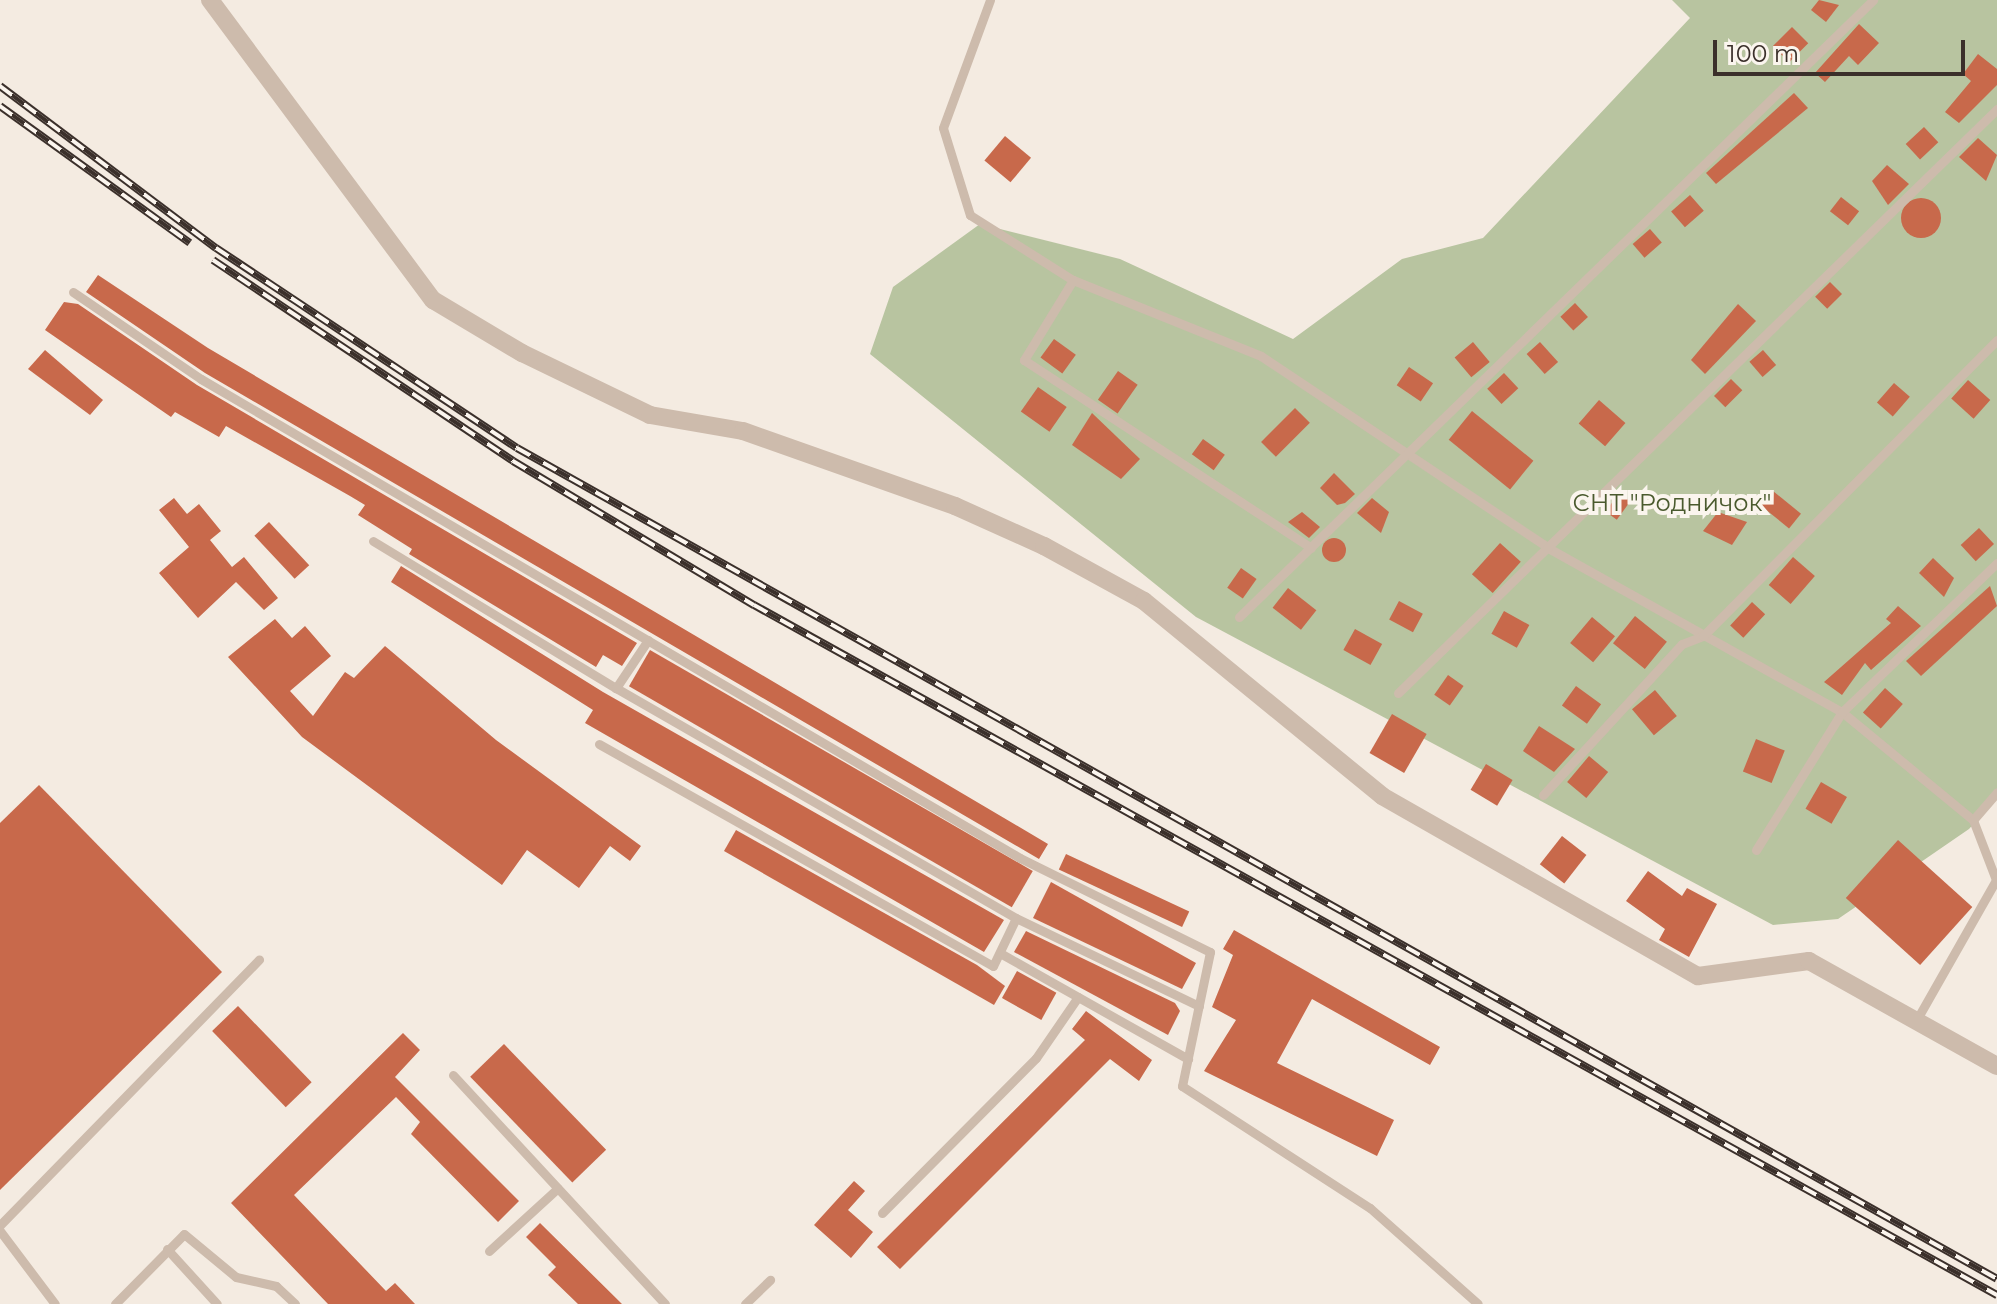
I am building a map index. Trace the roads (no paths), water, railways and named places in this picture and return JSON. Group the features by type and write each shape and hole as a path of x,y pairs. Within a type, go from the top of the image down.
{"street":[{"path":"210,0 433,300 509,346 650,415 743,431 955,506 1044,546 1144,601 1382,796 1698,976 1809,961 1997,1066"}],"lane":[{"path":"990,0 943,128 952,169 970,215 1073,280 1261,356 1405,456 1550,549 1842,712 1973,820 1996,880 1917,1019"},
{"path":"1239,617 1873,0"},
{"path":"1398,693 1550,549 1997,109"},
{"path":"1073,280 1024,360 1311,548"},
{"path":"73,292 201,379 1020,858 1210,952 1182,1086 1370,1208 1478,1304"},
{"path":"1543,795 1682,644 1703,636 1997,340"},
{"path":"373,541 616,688 1016,918 1199,1006"},
{"path":"1756,850 1842,712 1997,563"},
{"path":"616,688 648,640"},
{"path":"599,744 993,966 1016,918"},
{"path":"1973,820 1997,792"},
{"path":"1000,953 1188,1059"},
{"path":"55,1304 0,1228 259,960"},
{"path":"882,1213 1036,1058 1078,997"},
{"path":"453,1075 665,1304"},
{"path":"489,1251 558,1188"},
{"path":"115,1304 184,1234 236,1277 276,1286 295,1304"},
{"path":"167,1249 217,1304"},
{"path":"745,1304 770,1280"}],"railway":[{"path":"0,86 216,248 517,448 1997,1279"},
{"path":"0,106 190,243"},
{"path":"213,260 513,461 754,605 1997,1295"}],"park label":[{"name":"СНТ \"Родничок\"","path":"1672,503"}]}
